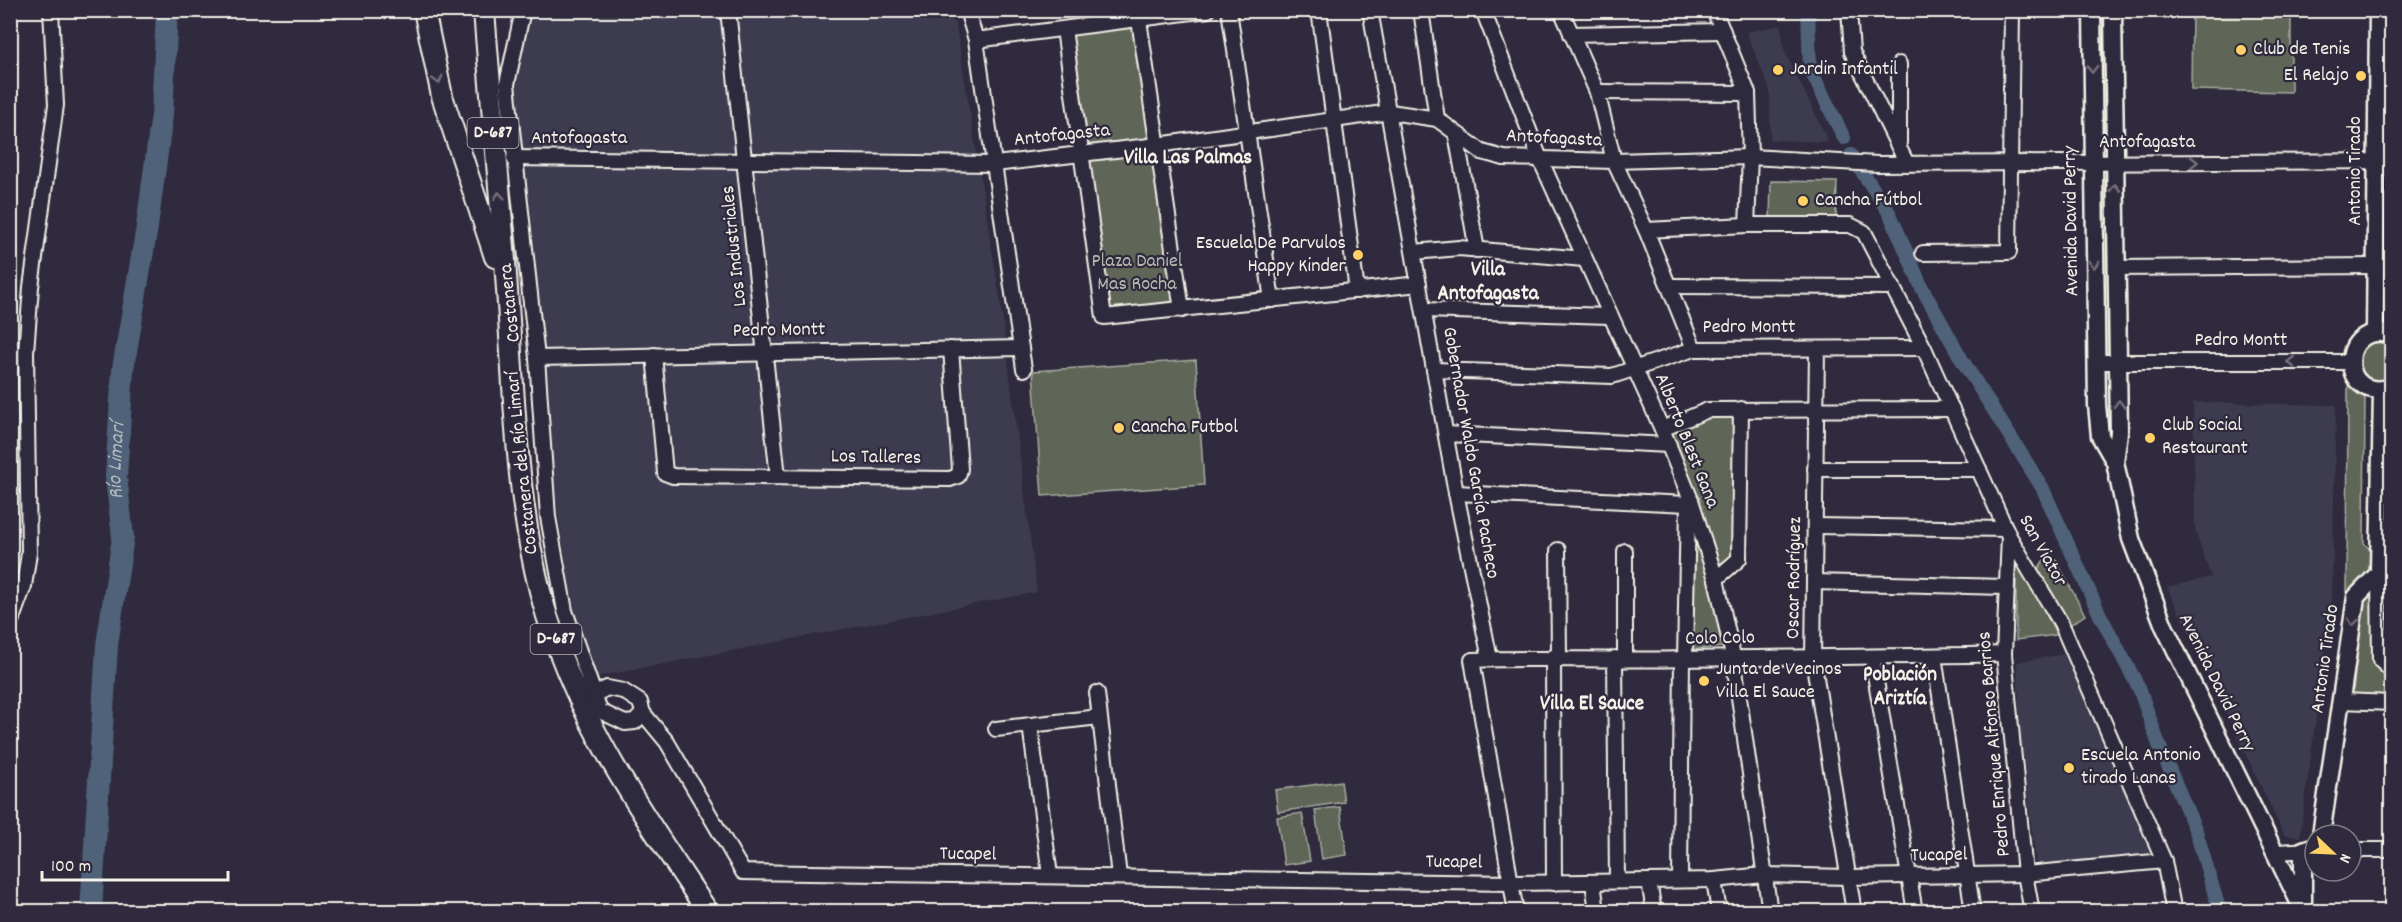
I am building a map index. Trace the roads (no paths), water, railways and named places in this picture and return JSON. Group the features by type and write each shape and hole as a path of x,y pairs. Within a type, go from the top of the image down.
{"highway":[{"name":"Costanera del Río Limarí","path":"424,10 442,96 495,258 509,330"},
{"name":"Costanera del Río Limarí","path":"484,10 525,510 556,613 572,683 603,749 627,791 708,912"}],"main road":[{"name":"Avenida David Perry","path":"2092,10 2092,162 2096,362 2100,436 2115,462 2131,539 2164,626 2304,911"},
{"name":"Avenida David Perry","path":"2113,10 2119,432 2115,462"},
{"name":"Antonio Tirado","path":"2378,10 2384,161 2376,266 2383,334"},
{"path":"2379,573 2387,388 2364,386 2352,371 2350,362 2357,343 2383,334"},
{"name":"Antonio Tirado","path":"2323,823 2356,597 2379,573"},
{"path":"2304,911 2307,883"}],"street":[{"path":"10,624 24,586 29,554 26,352 31,287 56,105 51,10"},
{"name":"Costanera","path":"524,10 507,84 537,358 556,613 596,694 600,711 625,723 635,722 643,713"},
{"name":"Los Industriales","path":"728,10 778,477"},
{"path":"967,10 976,40 1024,369"},
{"path":"976,40 1208,10"},
{"path":"1229,10 1272,300"},
{"path":"1319,10 1336,122 1357,291"},
{"name":"Gobernador Waldo García Pacheco","path":"1371,10 1456,493 1490,659"},
{"path":"1421,10 1437,119"},
{"name":"Alberto Blest Gana","path":"1483,10 1540,159 1669,445 1716,579 1733,656 1770,912"},
{"path":"1561,10 1597,92 1614,161 1646,230 1694,349"},
{"path":"1646,230 1747,225 1750,157 1748,93 1714,10"},
{"path":"1849,10 1852,52 1907,164"},
{"path":"1923,253 2009,252 2012,10"},
{"path":"1139,20 1182,310"},
{"path":"1064,29 1104,317 1419,284"},
{"path":"1571,33 1723,32"},
{"path":"1899,64 1899,148"},
{"path":"1597,92 1748,93"},
{"name":"Antofagasta","path":"514,158 745,159 995,164 1336,122 1390,112 1437,119 1482,152 1504,158 1614,161 1750,157 1878,164 2010,165 2092,162 2384,161"},
{"path":"1456,134 1477,250"},
{"name":"San Viator","path":"1747,225 1850,225 1864,232 1924,348 2008,533 2061,623 2164,861 2174,912"},
{"path":"1414,252 1459,248 1584,259"},
{"path":"2116,268 2376,266"},
{"path":"1669,286 1893,287"},
{"path":"1424,310 1609,316"},
{"name":"Pedro Montt","path":"537,358 1021,348"},
{"name":"Pedro Montt","path":"1434,370 1612,376 1694,349 1924,348"},
{"name":"Los Talleres","path":"654,355 665,473 673,476 950,478 958,476 960,469 951,349"},
{"name":"Oscar Rodríguez","path":"1817,350 1813,659 1854,912"},
{"name":"Pedro Montt","path":"2096,362 2350,362"},
{"path":"1716,579 1739,559 1741,409"},
{"path":"1662,429 1708,410 1952,409"},
{"path":"1446,434 1669,445"},
{"path":"1815,469 1979,469"},
{"path":"1456,493 1689,502 1680,880"},
{"path":"1815,526 2008,533"},
{"name":"Pedro Enrique Alfonso Barrios","path":"2008,533 2004,654 2025,874 2032,912"},
{"path":"1554,883 1558,550"},
{"path":"1617,881 1620,658 1625,551"},
{"path":"2379,573 2380,660 2391,671"},
{"path":"1814,582 2005,587"},
{"name":"Colo Colo","path":"1512,883 1472,660 1556,657 1684,659 1733,656 1813,659 2004,654"},
{"path":"1934,656 1973,912"},
{"path":"1872,657 1915,912"},
{"path":"596,694 607,688 623,691 640,702 643,713"},
{"path":"1097,693 1119,876"},
{"path":"2341,701 2391,703"},
{"name":"Tucapel","path":"643,713 667,742 743,872 1554,883 1714,880 1764,876 2025,874 2164,861"},
{"path":"996,729 1099,717"},
{"path":"1030,725 1050,875"},
{"path":"2276,852 2303,850"},
{"path":"2363,850 2391,850"},
{"path":"1714,880 1719,912"},
{"path":"1649,881 1654,912"},
{"path":"1593,882 1597,912"},
{"path":"1512,883 1516,912"}],"waterway":[{"name":"Río Limarí","path":"91,912 107,645 123,537 116,477 123,369 147,227 162,115 167,10"},
{"path":"1808,10 1810,69 1844,138"},
{"path":"1851,155 1890,214 1922,288 1962,360 2042,487 2100,615 2139,688 2159,745 2196,831 2220,912"}],"place":[{"name":"Club de Tenis","path":"2241,50"},
{"name":"Jardin Infantil","path":"1778,70"},
{"name":"El Relajo","path":"2361,76"},
{"name":"Cancha Fútbol","path":"1803,201"},
{"name":"Escuela De Parvulos Happy Kinder","path":"1358,255"},
{"name":"Cancha Futbol","path":"1119,428"},
{"name":"Club Social Restaurant","path":"2150,438"},
{"name":"Junta de Vecinos Villa El Sauce","path":"1704,681"},
{"name":"Escuela Antonio tirado Lanas","path":"2069,768"}],"district":[{"name":"Villa Las Palmas","path":"1188,159"},
{"name":"Villa Antofagasta","path":"1488,283"},
{"name":"Población Ariztía","path":"1900,688"},
{"name":"Villa El Sauce","path":"1592,705"}],"park label":[{"name":"Plaza Daniel Mas Rocha","path":"1137,274"}]}
